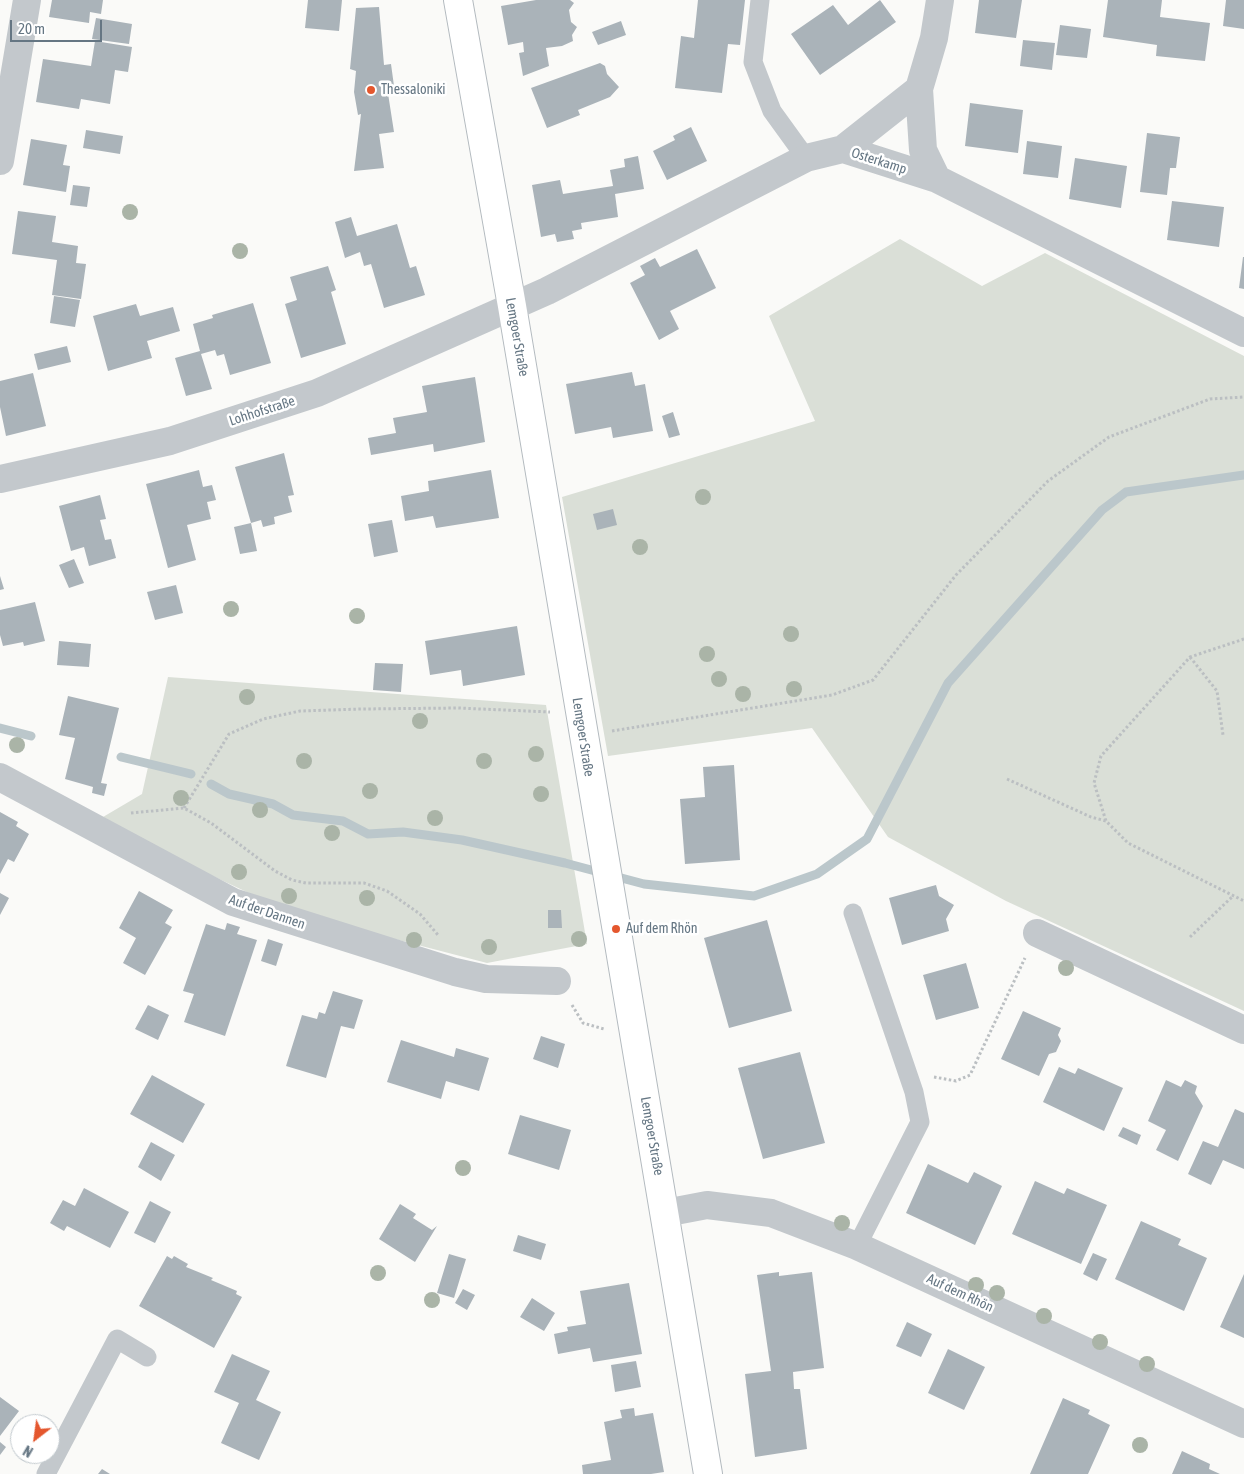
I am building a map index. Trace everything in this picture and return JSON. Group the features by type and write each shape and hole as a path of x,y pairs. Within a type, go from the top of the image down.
{"main road":[{"name":"Lemgoer Straße","path":"458,0 512,306 708,1474"}],"street":[{"path":"0,161 27,0"},
{"path":"937,179 923,150 919,89 934,38 940,0"},
{"path":"843,149 919,89"},
{"name":"Osterkamp","path":"512,306 547,291 806,158 843,149 937,179 1244,333"},
{"name":"Lohhofstraße","path":"0,479 170,441 318,393 512,306"},
{"name":"Auf der Dannen","path":"0,777 233,902 455,972 486,979 557,981"},
{"path":"1037,934 1244,1030"},
{"name":"Auf dem Rhön","path":"665,1213 707,1205 771,1213 857,1246 1244,1424"}],"lane":[{"path":"760,0 753,62 772,111 806,158"},
{"path":"853,913 914,1092 920,1122 857,1246"},
{"path":"46,1474 116,1339 147,1357"}],"path":[{"path":"184,808 229,734 262,719 300,711 458,708 581,725 832,695 873,680 956,575 1048,481 1109,438 1210,399 1244,397"},
{"path":"1244,639 1190,657 1100,756 1094,783 1106,821 1128,843 1244,901"},
{"path":"1190,657 1217,691 1223,735"},
{"path":"1007,779 1091,817 1106,821"},
{"path":"103,832 133,812 184,808 212,823 275,871 292,880 306,883 364,883 387,891 420,914 441,939 454,959 455,972"},
{"path":"1190,936 1233,896"},
{"path":"914,1092 924,1089 932,1076 956,1081 970,1075 1037,934"},
{"path":"557,981 583,1023 608,1030 632,1023"}],"shaded area":[{"path":"900,239 982,286 1045,253 1244,356 1244,1011 1006,901 888,837 812,728 608,756 562,497 815,421 769,316"},
{"path":"168,677 546,705 587,944 487,963 287,911 200,870 103,817 142,794"}],"building":[{"path":"52,0 103,0 101,14 90,12 89,23 49,17"},
{"path":"308,0 342,0 339,31 305,28"},
{"path":"536,0 570,0 574,3 569,10 571,22 577,27 572,35 573,41 562,46 546,48 549,66 523,76 519,53 524,52 523,42 508,45 501,6"},
{"path":"698,0 745,0 740,45 728,44 722,93 675,88 681,36 694,38"},
{"path":"880,0 896,22 820,75 791,34 833,5 848,25"},
{"path":"979,0 1022,0 1016,38 975,33"},
{"path":"1108,0 1162,0 1160,17 1210,23 1205,61 1156,56 1157,45 1103,37"},
{"path":"1226,0 1244,0 1244,29 1223,26"},
{"path":"379,7 384,65 391,64 394,86 387,87 394,132 379,134 384,168 354,171 361,114 358,115 354,92 356,71 350,69 356,8"},
{"path":"96,18 132,24 129,44 92,39"},
{"path":"621,21 626,35 598,45 592,32"},
{"path":"1060,25 1091,29 1087,58 1056,55"},
{"path":"1023,40 1055,43 1052,70 1020,66"},
{"path":"95,41 132,47 128,72 115,70 110,104 81,99 79,109 36,102 43,59 91,66"},
{"path":"600,63 605,66 607,74 619,87 610,97 578,110 580,115 547,128 531,88"},
{"path":"970,103 1023,110 1018,153 965,146"},
{"path":"691,127 707,161 667,180 653,151 675,140 673,136"},
{"path":"86,130 123,136 120,154 83,148"},
{"path":"1147,133 1180,137 1176,168 1170,168 1167,195 1140,192"},
{"path":"31,139 67,145 63,165 70,166 66,192 23,185"},
{"path":"1027,141 1062,146 1058,178 1023,174"},
{"path":"638,156 644,189 615,194 618,217 581,223 582,229 572,231 574,239 557,242 555,234 541,237 532,185 560,180 563,194 613,186 610,170 625,167 624,159"},
{"path":"1075,158 1127,166 1121,208 1069,199"},
{"path":"73,185 90,187 87,207 70,205"},
{"path":"1172,201 1224,207 1219,247 1167,240"},
{"path":"18,211 56,216 52,242 78,246 76,263 86,264 81,299 52,295 57,260 12,254"},
{"path":"351,217 357,236 397,224 410,268 416,266 425,295 384,308 371,264 364,266 360,252 345,258 335,222"},
{"path":"697,249 716,288 670,311 679,329 659,340 630,283 645,275 640,266 655,258 660,267"},
{"path":"1244,257 1244,289 1239,288"},
{"path":"328,266 336,290 331,292 346,344 301,358 285,304 297,300 290,277"},
{"path":"54,296 80,300 75,327 50,323"},
{"path":"253,303 271,363 230,375 224,354 217,356 215,350 201,354 212,389 186,396 175,358 200,351 193,324 213,318 212,315"},
{"path":"136,304 140,316 173,307 180,331 147,341 152,358 108,371 93,316"},
{"path":"67,346 71,362 38,370 34,354"},
{"path":"632,372 635,386 645,384 653,431 613,438 611,427 575,434 566,384"},
{"path":"33,373 46,426 6,436 0,407 0,381"},
{"path":"475,377 485,442 434,452 433,444 371,455 368,438 396,433 393,418 427,412 422,386"},
{"path":"673,412 680,435 669,438 662,416"},
{"path":"284,453 294,495 288,496 292,512 274,517 275,524 263,527 261,520 251,523 235,467"},
{"path":"199,470 203,487 212,485 216,500 207,502 211,519 187,525 196,560 168,568 146,484"},
{"path":"491,470 499,518 436,528 433,516 405,521 401,496 429,491 428,481"},
{"path":"100,495 106,519 100,520 105,540 111,539 116,558 89,566 84,547 71,551 59,506"},
{"path":"613,509 617,525 597,530 593,514"},
{"path":"392,520 398,552 374,557 368,524"},
{"path":"251,523 257,551 240,554 234,527"},
{"path":"74,559 84,583 69,588 59,565"},
{"path":"0,576 4,589 0,590"},
{"path":"176,585 183,613 155,620 147,592"},
{"path":"35,602 45,641 24,646 23,642 3,646 0,635 0,610"},
{"path":"517,626 525,675 463,686 461,670 430,675 425,641"},
{"path":"59,641 91,644 89,667 57,665"},
{"path":"375,663 403,664 401,692 373,690"},
{"path":"68,696 119,708 101,783 107,784 104,796 92,793 93,787 65,779 75,738 59,735"},
{"path":"734,765 740,860 685,864 680,799 705,797 703,767"},
{"path":"0,812 18,822 16,826 29,834 14,862 8,859 0,874"},
{"path":"936,885 939,896 954,905 946,919 949,931 902,945 889,898"},
{"path":"139,891 173,910 165,923 172,927 145,975 123,963 136,938 119,928"},
{"path":"0,893 9,898 0,915"},
{"path":"548,910 561,910 562,928 548,928"},
{"path":"767,920 792,1011 729,1028 704,938"},
{"path":"227,923 240,927 237,934 257,940 225,1036 184,1022 194,994 183,991 206,924 225,930"},
{"path":"268,939 283,944 276,966 261,961"},
{"path":"966,963 979,1008 936,1020 923,975"},
{"path":"333,991 363,1000 354,1029 341,1026 326,1078 286,1066 302,1015 317,1019 319,1012 325,1014"},
{"path":"148,1005 169,1015 158,1040 135,1029"},
{"path":"1023,1011 1061,1028 1058,1035 1061,1041 1056,1052 1049,1054 1039,1076 1001,1059"},
{"path":"541,1036 565,1044 558,1068 533,1059"},
{"path":"401,1040 454,1057 456,1048 489,1058 479,1091 446,1081 441,1099 387,1082"},
{"path":"800,1052 825,1143 763,1159 738,1068"},
{"path":"1059,1067 1075,1074 1078,1068 1123,1088 1104,1131 1043,1102"},
{"path":"152,1075 205,1104 183,1143 130,1114"},
{"path":"1166,1080 1181,1087 1185,1080 1197,1086 1195,1093 1203,1106 1178,1161 1156,1150 1166,1130 1148,1121"},
{"path":"1235,1109 1244,1113 1244,1169 1223,1160 1211,1185 1188,1174 1203,1141 1218,1147"},
{"path":"520,1115 571,1130 559,1170 508,1154"},
{"path":"1123,1127 1141,1135 1137,1145 1118,1136"},
{"path":"151,1142 175,1155 161,1181 138,1167"},
{"path":"928,1164 968,1183 974,1172 1002,1186 975,1245 906,1213"},
{"path":"1035,1181 1064,1194 1067,1188 1107,1205 1081,1264 1012,1234"},
{"path":"84,1188 129,1212 110,1248 67,1226 64,1231 50,1223 63,1200 75,1206"},
{"path":"150,1201 171,1212 155,1243 134,1233"},
{"path":"400,1204 416,1214 413,1218 432,1230 437,1226 415,1262 379,1239"},
{"path":"1141,1221 1181,1239 1178,1245 1207,1258 1184,1311 1115,1279"},
{"path":"518,1235 546,1244 541,1260 513,1251"},
{"path":"1093,1253 1107,1259 1097,1281 1083,1274"},
{"path":"449,1254 466,1259 454,1298 437,1293"},
{"path":"167,1256 172,1259 174,1256 188,1264 186,1267 213,1278 211,1280 237,1291 236,1294 242,1297 214,1348 139,1306"},
{"path":"779,1272 779,1276 812,1272 824,1368 793,1372 794,1389 800,1389 807,1449 755,1457 745,1374 771,1371 757,1275"},
{"path":"1244,1274 1244,1338 1220,1327"},
{"path":"629,1283 642,1354 593,1362 590,1348 558,1354 554,1334 568,1331 567,1327 586,1324 580,1291"},
{"path":"463,1289 475,1295 467,1310 455,1303"},
{"path":"532,1298 555,1313 544,1331 520,1317"},
{"path":"907,1322 932,1334 921,1357 896,1346"},
{"path":"948,1349 985,1367 964,1410 928,1393"},
{"path":"232,1354 270,1371 256,1400 281,1412 259,1460 221,1443 239,1403 214,1392"},
{"path":"636,1361 641,1387 615,1392 611,1365"},
{"path":"0,1397 19,1411 17,1414 10,1414 10,1423 0,1436"},
{"path":"1063,1398 1090,1410 1088,1414 1110,1425 1088,1474 1030,1474"},
{"path":"634,1408 635,1416 653,1413 664,1472 651,1474 583,1474 582,1465 611,1460 604,1422 622,1418 620,1410"},
{"path":"0,1442 6,1447 0,1455"},
{"path":"1182,1451 1210,1464 1209,1469 1220,1474 1172,1474"},
{"path":"102,1469 110,1474 98,1474"}],"waterway":[{"path":"211,784 229,794 273,804 293,815 343,821 368,834 403,832 462,840 565,863 644,884 754,896 817,874 867,839 948,683 1102,510 1126,492 1244,475"},
{"path":"0,728 31,736"},
{"path":"121,757 191,774"}],"place":[{"name":"Thessaloniki","path":"371,90"},
{"name":"Auf dem Rhön","path":"616,929"}]}
